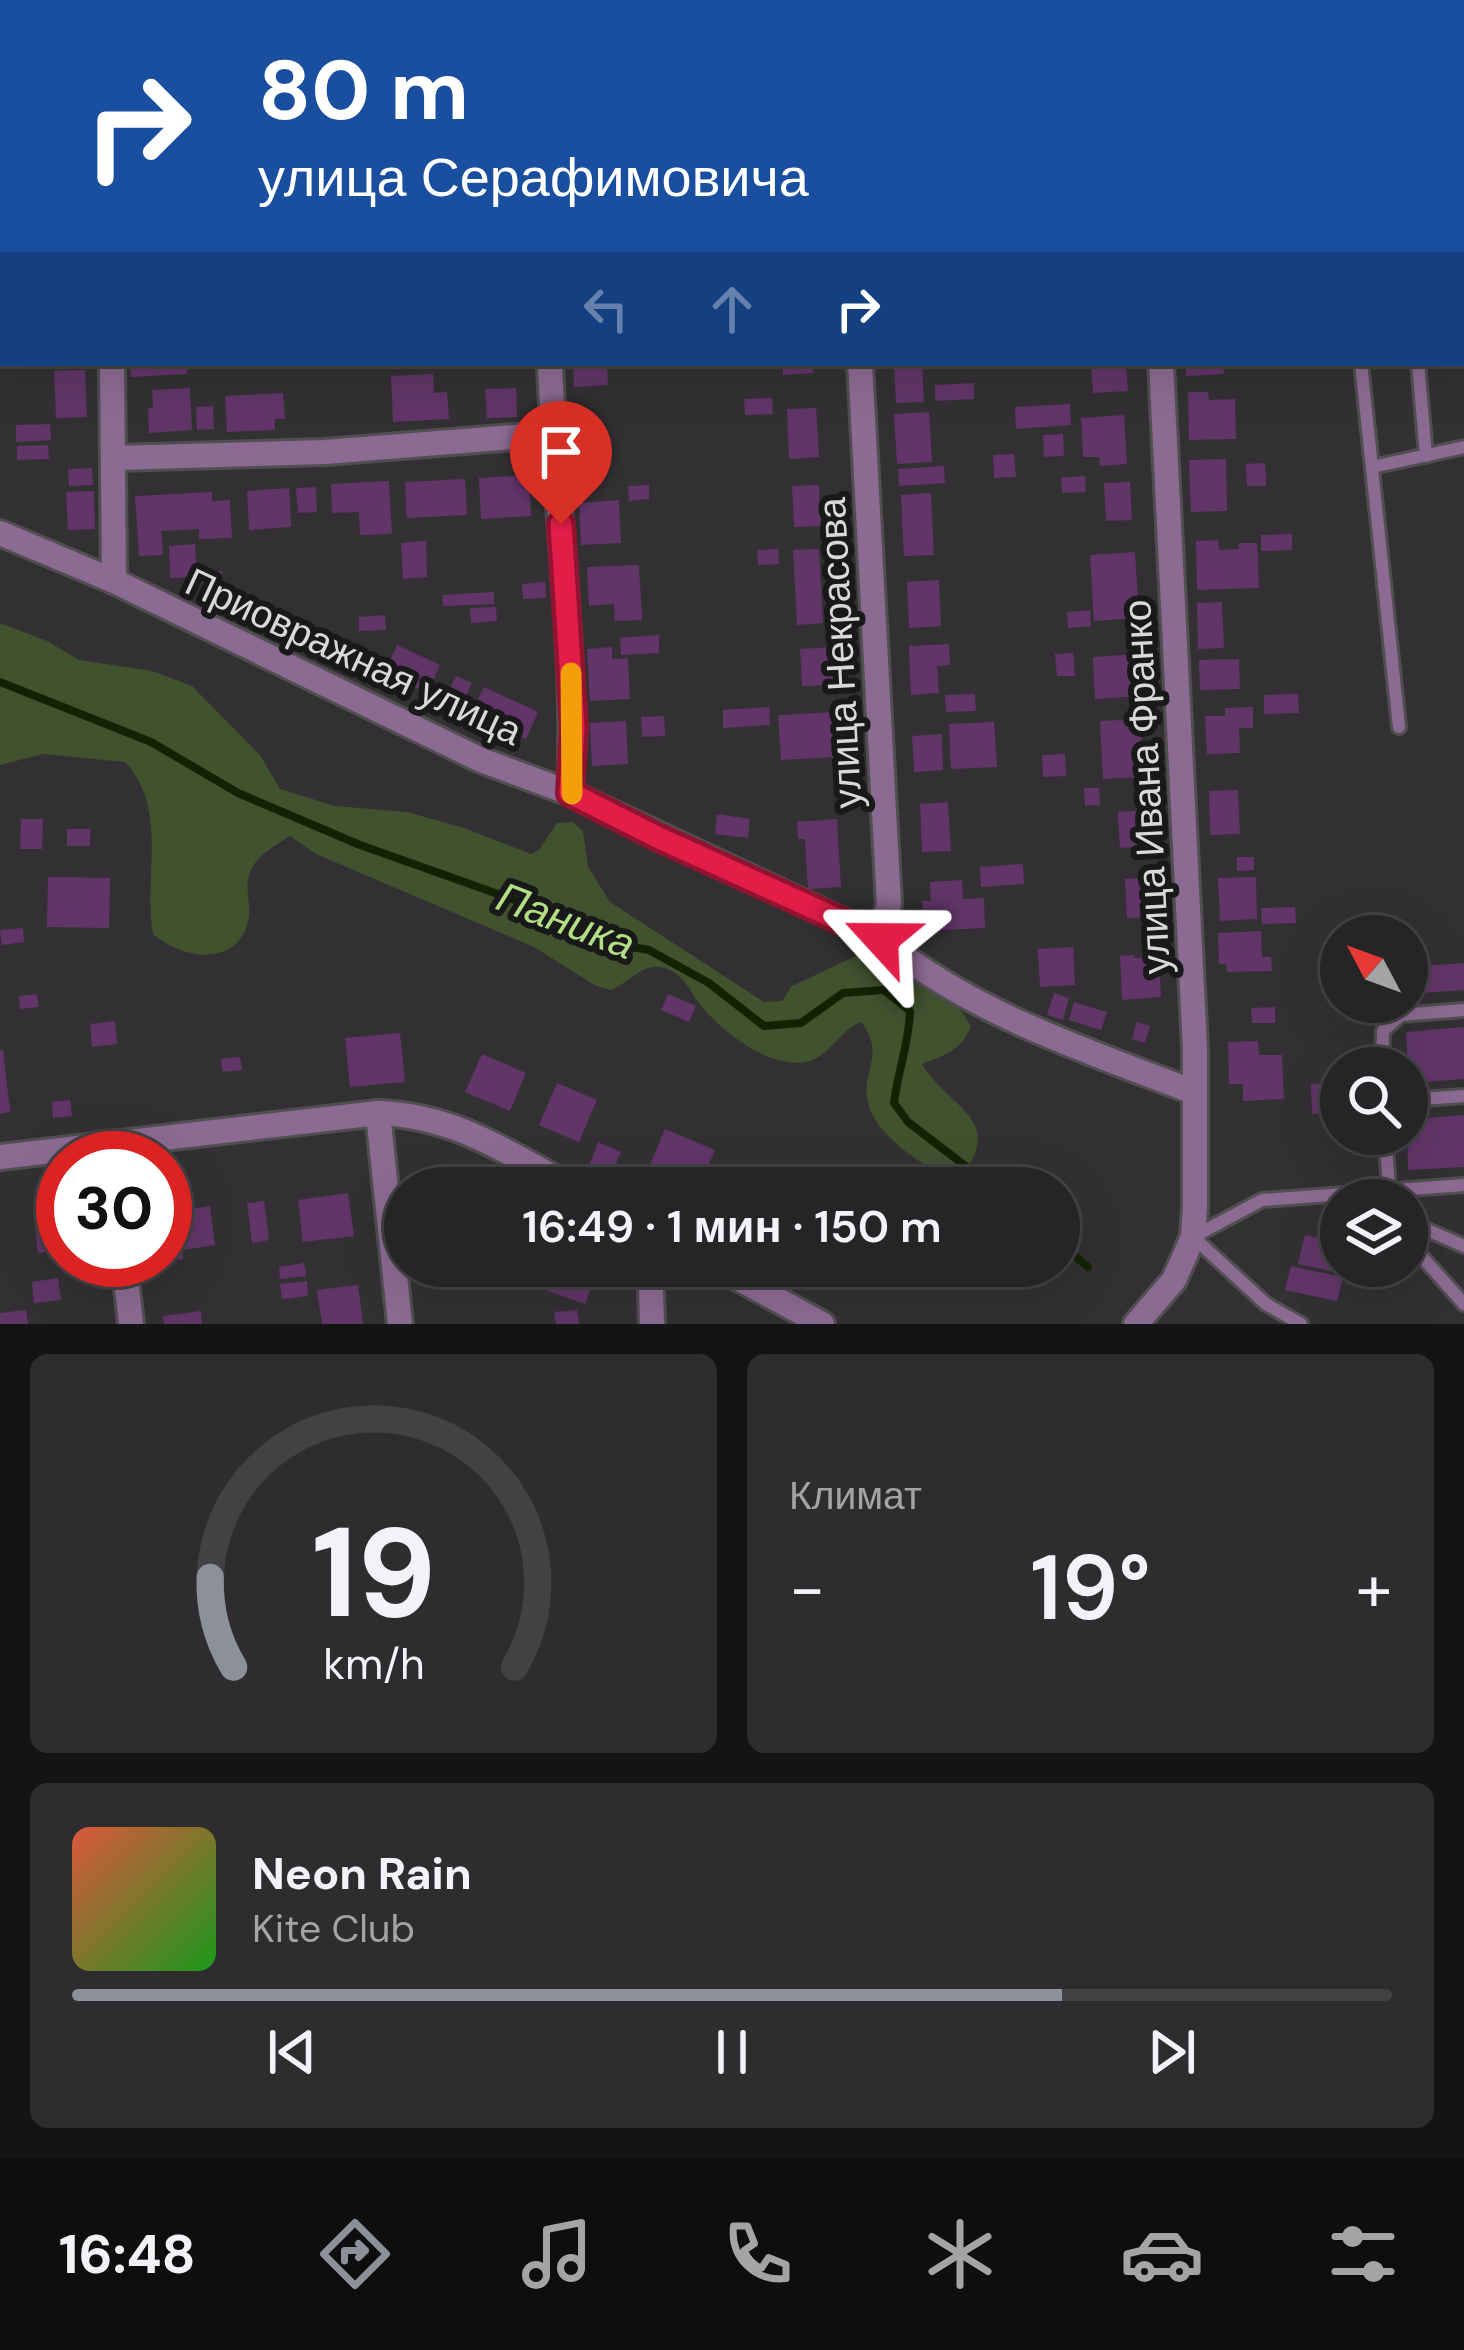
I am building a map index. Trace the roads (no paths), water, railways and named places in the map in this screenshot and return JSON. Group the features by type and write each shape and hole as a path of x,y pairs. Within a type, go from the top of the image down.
{"street":[{"path":"112,366 114,581"},
{"path":"550,366 569,614 574,727 570,793"},
{"name":"улица Некрасова","path":"860,366 889,904 881,939"},
{"name":"улица Ивана Франко","path":"1161,366 1195,1092 1193,1237"},
{"path":"115,458 326,452 553,434"},
{"name":"Приовражная улица","path":"0,533 114,581 481,760 570,793 881,939 923,973 986,1010 1195,1092"},
{"path":"378,1113 400,1324"},
{"path":"192,1139 378,1113 416,1114 460,1127 534,1167"},
{"path":"0,1157 36,1155"},
{"path":"1136,1324 1174,1280 1193,1237"},
{"path":"127,1287 131,1324"},
{"path":"651,1287 652,1324"},
{"path":"754,1287 822,1324"}],"lane":[{"path":"1360,366 1399,727"},
{"path":"1418,366 1426,456"},
{"path":"1372,467 1464,447"},
{"path":"1383,1047 1383,1031 1401,1015 1464,1010"},
{"path":"1428,1099 1464,1096"},
{"path":"1428,1190 1464,1185"},
{"path":"1300,1324 1266,1304 1193,1237 1262,1201 1320,1199"},
{"path":"1428,1230 1464,1246"},
{"path":"1428,1264 1464,1304"}],"waterway":[{"name":"Паника","path":"0,682 151,742 238,793 360,845 557,915 598,941 649,950 709,983 764,1026 801,1023 843,993 884,990 910,1011 894,1103 908,1122 967,1167"},
{"name":"Паника","path":"1080,1260 1088,1267"}]}
